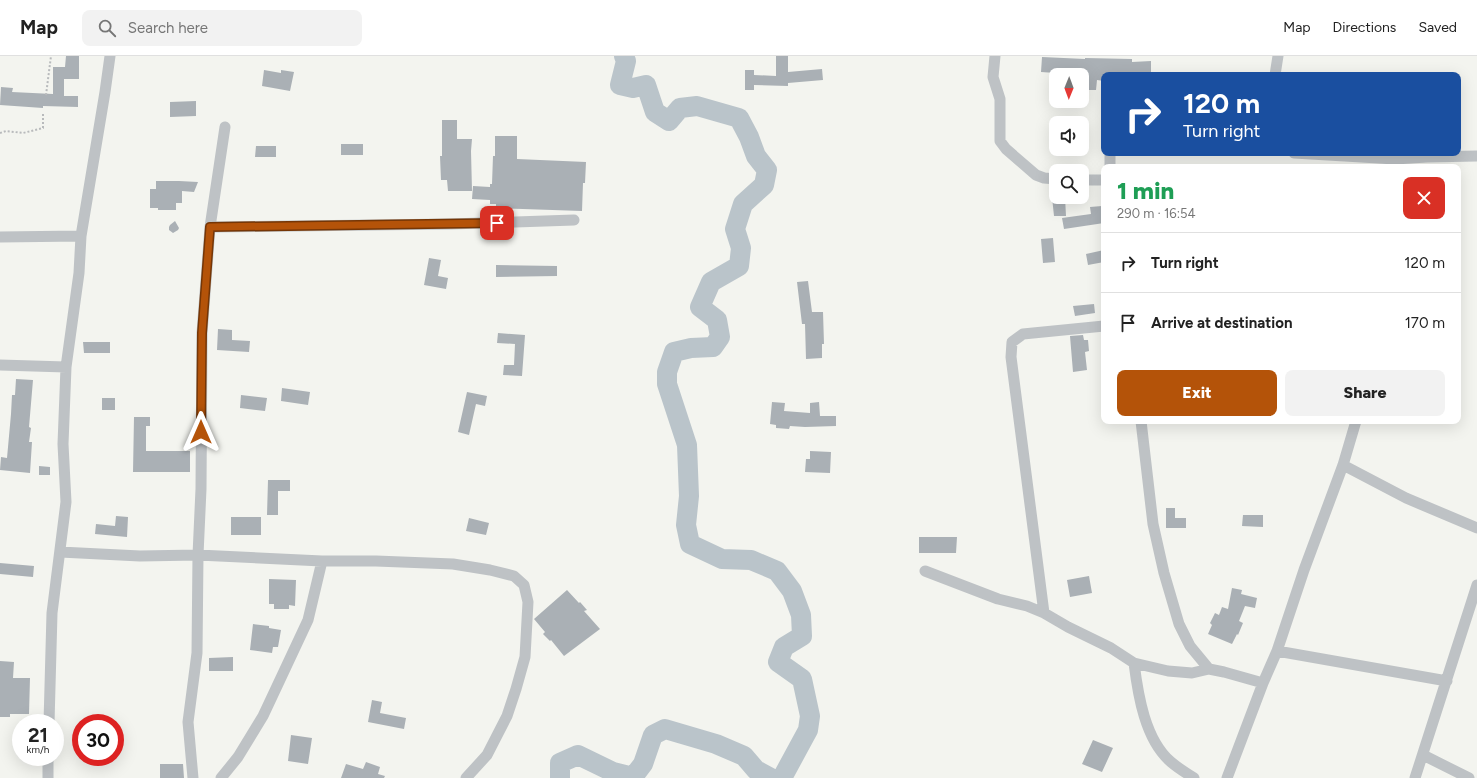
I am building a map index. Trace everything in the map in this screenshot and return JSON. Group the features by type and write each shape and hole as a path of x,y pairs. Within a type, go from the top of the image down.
{"street":[{"path":"49,714 52,613 66,502 63,444 66,367 79,272 81,236 110,56"},
{"path":"995,56 993,77 1000,99 1000,141 1006,149 1036,175 1049,179"},
{"path":"1275,72 1278,56"},
{"path":"193,778 188,722 197,653 198,555 201,489 202,333 210,227 226,127"},
{"path":"1324,156 1395,163 1427,156 1477,156"},
{"path":"1089,180 1101,180"},
{"path":"210,227 451,224 574,220"},
{"path":"0,237 81,236"},
{"path":"1044,613 1011,357 1012,342 1023,334 1101,326"},
{"path":"0,365 66,367"},
{"path":"1141,424 1153,524 1164,573 1179,624 1190,646 1210,669"},
{"path":"1227,778 1263,683 1277,651 1304,570 1343,465 1355,424"},
{"path":"1343,465 1406,498 1477,528"},
{"path":"60,552 140,556 198,555 322,561 376,561 453,564 490,570 514,576 524,585 528,602 525,657 508,716 487,755 466,778"},
{"path":"221,778 238,756 263,716 283,674 308,620 322,561"},
{"path":"925,571 998,599 1027,606 1044,613 1068,627 1111,648 1134,663 1168,671 1192,673 1210,669 1263,683"},
{"path":"1415,778 1477,588"},
{"path":"1277,651 1447,680"},
{"path":"1134,663 1138,691 1145,716 1158,747 1170,762 1194,778"},
{"path":"1423,755 1469,778"},
{"path":"48,766 48,778"}],"path":[{"path":"46,95 51,56"},
{"path":"0,133 6,131 23,133 43,128 43,114"}],"building":[{"path":"66,56 79,56 79,79 64,79 64,96 78,96 78,107 43,106 43,108 0,105 1,87 13,88 12,92 53,94 53,67 65,67"},
{"path":"776,56 788,56 788,72 822,69 823,80 788,83 788,86 754,85 754,90 745,90 745,70 754,70 754,75 776,76"},
{"path":"1042,57 1132,59 1132,62 1151,61 1151,72 1101,72 1101,81 1097,80 1096,90 1089,90 1089,68 1049,68 1049,73 1041,72"},
{"path":"264,70 281,73 281,70 294,72 290,91 262,86"},
{"path":"196,101 196,116 170,117 170,102"},
{"path":"442,120 457,120 457,139 472,139 472,191 448,191 447,180 441,180 440,156 442,156"},
{"path":"495,136 517,136 517,159 586,162 585,183 583,183 582,211 496,208 496,204 490,204 490,200 472,199 473,186 490,187 490,184 492,184 493,156 495,156"},
{"path":"341,144 363,144 363,155 341,155"},
{"path":"256,146 276,146 276,157 255,157"},
{"path":"156,181 198,182 194,192 182,191 182,203 176,203 176,210 158,210 158,208 150,208 150,189 156,189"},
{"path":"1053,204 1065,204 1066,216 1054,216"},
{"path":"1101,206 1101,223 1064,229 1062,218 1091,214 1090,207"},
{"path":"175,221 179,228 173,233 169,230 169,227"},
{"path":"1053,238 1055,262 1043,263 1041,239"},
{"path":"1101,251 1101,263 1088,265 1086,254"},
{"path":"429,258 441,260 438,276 448,278 446,289 424,285"},
{"path":"496,265 557,266 557,276 496,277"},
{"path":"808,281 812,312 823,312 824,344 822,344 822,358 806,359 805,324 802,324 797,282"},
{"path":"1094,304 1095,313 1075,316 1073,306"},
{"path":"218,329 232,330 232,340 250,341 249,352 217,350"},
{"path":"498,333 525,335 522,376 503,375 504,365 514,365 515,344 497,343"},
{"path":"1083,335 1084,340 1088,340 1089,351 1085,352 1087,370 1073,372 1070,336"},
{"path":"83,342 110,342 110,353 84,353"},
{"path":"16,379 33,380 29,427 31,428 29,442 32,442 30,473 0,470 1,457 7,458 12,395 15,395"},
{"path":"282,388 310,392 308,405 281,401"},
{"path":"467,392 487,396 485,406 476,404 469,435 458,432"},
{"path":"241,395 267,398 265,411 240,408"},
{"path":"102,398 115,398 115,410 102,410"},
{"path":"772,402 785,403 784,411 810,413 810,403 819,402 820,416 836,416 836,426 790,426 789,429 776,428 776,425 770,424"},
{"path":"134,417 150,417 150,426 146,426 146,451 190,451 190,472 133,472"},
{"path":"810,451 831,452 830,473 805,472 806,459 810,459"},
{"path":"39,466 50,467 50,475 39,475"},
{"path":"268,480 290,480 290,491 278,491 278,515 267,515"},
{"path":"1166,508 1175,508 1175,518 1186,518 1186,528 1166,528"},
{"path":"1243,515 1263,515 1263,527 1242,526"},
{"path":"116,516 128,517 127,537 95,534 96,524 115,526"},
{"path":"231,517 261,517 261,535 231,535"},
{"path":"469,518 489,523 486,535 466,531"},
{"path":"919,537 957,537 956,553 919,553"},
{"path":"0,563 34,566 33,577 0,574"},
{"path":"1089,576 1092,593 1070,597 1067,580"},
{"path":"269,579 296,580 295,606 289,605 289,609 274,609 274,604 269,604"},
{"path":"1232,588 1242,590 1241,594 1257,598 1255,608 1245,606 1239,621 1243,623 1232,644 1208,634 1212,625 1210,623 1215,613 1219,615 1222,607 1228,609"},
{"path":"567,590 587,610 584,611 600,629 564,656 551,640 550,641 543,634 545,632 534,619"},
{"path":"253,624 269,626 269,628 281,630 278,647 273,647 272,653 250,650"},
{"path":"233,657 233,671 209,671 209,658"},
{"path":"0,661 14,662 13,678 30,678 29,714 10,714 10,717 0,717"},
{"path":"372,700 382,702 380,713 406,718 404,729 368,722"},
{"path":"291,735 312,738 308,764 288,761"},
{"path":"1093,740 1113,748 1102,772 1082,764"},
{"path":"366,762 380,767 378,774 385,776 384,778 341,778 346,764 363,769"},
{"path":"160,764 183,764 184,778 160,778"}],"waterway":[{"path":"624,56 626,61 620,85 633,88 646,85 655,112 669,121 680,108 697,106 739,118 749,137 756,156 767,170 764,185 743,204 735,229 741,248 739,266 711,282 700,307 717,320 720,337 713,347 691,348 674,352 667,372 667,384 687,445 689,496 686,525 690,544 722,559 751,560 777,571 792,591 801,615 802,636 784,647 778,662 802,679 810,716 808,730 782,778"},
{"path":"560,778 560,763 578,755 613,772 633,777 643,764 653,735 665,729 716,744 744,756 756,770 771,778"}],"route":[{"path":"201,432 202,333 210,227 497,223"}]}
